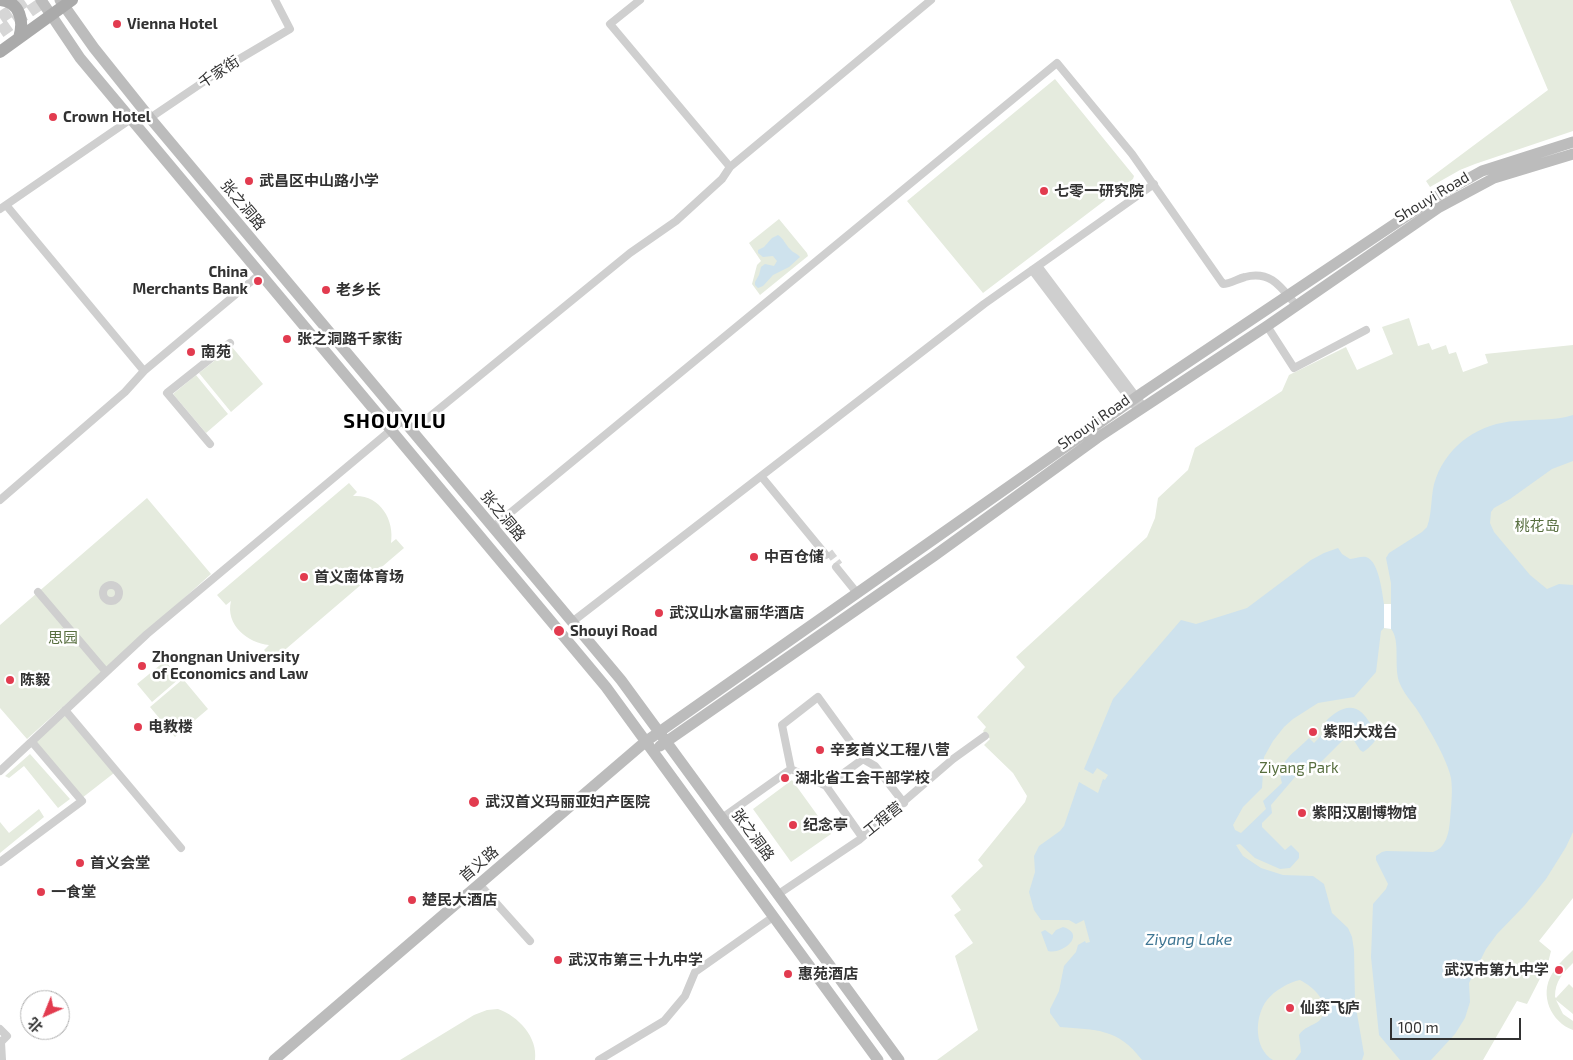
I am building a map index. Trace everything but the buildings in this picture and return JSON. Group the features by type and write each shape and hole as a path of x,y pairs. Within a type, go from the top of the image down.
{"main road":[{"path":"0,0 10,3 20,14 22,29 19,38"},
{"name":"张之洞路","path":"41,0 80,58 606,687 878,1060"},
{"name":"张之洞路","path":"65,2 94,48 150,118 621,680 899,1060"},
{"path":"0,52 50,16 65,2"},
{"name":"Shouyi Road","path":"659,732 859,592 1137,403 1288,295 1435,197 1461,182 1498,165 1573,142"},
{"name":"Shouyi Road","path":"649,747 666,742 934,556 1096,438 1137,403 1267,326 1452,199 1494,178 1573,154"},
{"name":"首义路","path":"274,1060 479,884 649,747 659,732"}],"street":[{"name":"千家街","path":"150,118 224,68 290,29 276,0"},
{"path":"640,0 610,24 730,167"},
{"path":"412,431 630,252 676,221 722,179 730,167 931,0"},
{"path":"493,527 1057,63 1132,154 1223,284 1261,275 1273,280 1296,305"},
{"path":"131,119 3,207 144,371"},
{"path":"572,622 979,309 1154,184"},
{"path":"1035,268 1137,403"},
{"path":"0,500 125,392 144,371 260,274"},
{"path":"1267,326 1294,368 1366,330"},
{"path":"210,444 167,393 230,343"},
{"path":"0,770 155,628 403,420"},
{"path":"762,475 827,554"},
{"path":"837,566 859,592"},
{"path":"38,592 106,672"},
{"path":"790,769 782,725 818,697 863,759 875,766 904,803"},
{"path":"65,710 180,848"},
{"name":"工程营","path":"776,894 862,837 904,803 953,759 985,736"},
{"path":"0,862 82,801 32,742"},
{"path":"826,786 863,759"},
{"path":"722,818 790,769"},
{"path":"790,769 826,786 862,837"},
{"path":"479,884 530,941"},
{"path":"599,1060 664,1021 686,996 696,972 774,917"},
{"path":"0,1029 7,1036 1,1042 2,1060"}],"green space":[{"path":"1510,0 1573,0 1573,131 1475,164 1430,187 1426,181 1548,90"},
{"path":"1055,79 1134,176 1133,179 983,293 907,201"},
{"path":"779,219 808,256 760,295 752,284 757,265 761,261 749,243"},
{"name":"Ziyang Park","path":"1409,318 1418,346 1429,343 1432,350 1446,345 1449,354 1456,352 1463,372 1488,363 1485,354 1573,345 1573,898 1539,941 1551,951 1548,963 1527,1004 1517,1001 1483,1060 937,1060 978,1030 955,956 973,943 954,915 961,910 951,896 983,866 978,860 1025,802 1027,796 1013,773 984,745 990,739 983,731 986,727 977,717 1025,667 1016,657 1147,537 1155,518 1158,498 1188,470 1195,448 1282,391 1289,375 1346,347 1357,370 1393,354 1382,327"},
{"path":"232,347 263,384 231,412 199,373"},
{"path":"196,375 228,414 206,433 173,394"},
{"name":"首义南体育场","path":"349,483 357,492 353,496 362,496 378,504 388,517 392,534 391,543 396,539 404,548 273,660 264,650 269,645 261,644 246,637 231,618 231,601 226,605 217,595"},
{"name":"思园","path":"147,498 211,574 27,739 0,708 0,625"},
{"path":"165,661 180,678 152,702 137,684"},
{"path":"183,679 208,709 175,737 150,707"},
{"path":"66,715 114,773 82,798 35,742"},
{"path":"30,754 70,799 58,808 24,766 9,778 5,776"},
{"path":"792,780 831,834 791,862 753,809"},
{"path":"39,809 44,817 0,853 0,822 9,833"},
{"path":"1573,950 1573,963 1558,982 1555,997 1569,984 1573,988 1573,1014 1556,1000 1563,1014 1573,1021 1573,1030 1565,1026 1553,1014 1547,999 1547,990 1548,982 1554,971"},
{"path":"498,1009 513,1017 525,1028 533,1043 535,1060 400,1060 474,1015 487,1010"}],"water":[{"path":"778,235 800,257 789,267 773,275 763,286 758,288 755,282 761,267 765,264 774,266 777,261 773,256 763,257 758,253 758,250"},
{"name":"Ziyang Lake","path":"1573,415 1573,461 1552,469 1494,508 1491,512 1490,523 1494,532 1530,575 1547,589 1559,584 1573,585 1573,832 1546,879 1486,949 1469,983 1470,1002 1465,1018 1455,1034 1431,1060 1400,1060 1379,1035 1371,957 1373,904 1388,884 1376,860 1376,856 1386,851 1433,852 1441,847 1449,830 1452,794 1449,771 1434,738 1400,684 1394,634 1391,629 1384,628 1381,631 1376,672 1354,697 1318,703 1284,727 1264,757 1262,788 1243,807 1233,825 1235,830 1241,833 1266,809 1263,801 1282,783 1281,769 1284,763 1309,738 1314,743 1330,726 1326,721 1334,714 1342,709 1356,709 1372,725 1380,727 1381,731 1376,740 1363,752 1353,739 1346,737 1322,761 1295,777 1271,805 1272,813 1262,823 1262,827 1285,850 1291,845 1299,853 1299,858 1290,868 1280,869 1255,858 1240,844 1236,845 1243,856 1261,868 1283,875 1313,876 1324,884 1332,913 1348,928 1352,937 1355,1002 1364,1054 1362,1060 1295,1060 1301,1052 1299,1035 1306,1028 1319,1021 1324,1009 1323,1003 1316,992 1300,980 1274,993 1267,1000 1260,1015 1258,1024 1259,1041 1267,1055 1273,1060 1142,1060 1115,1036 1095,1030 1060,1027 1050,1013 1050,1009 1059,991 1064,966 1076,952 1078,945 1085,941 1086,943 1090,942 1084,920 1076,924 1069,920 1041,920 1034,910 1029,892 1035,872 1034,856 1039,846 1064,826 1079,782 1098,793 1103,779 1105,780 1108,775 1097,768 1093,774 1084,769 1113,699 1181,620 1196,624 1247,608 1311,560 1338,548 1342,554 1350,559 1366,557 1374,564 1384,604 1391,604 1391,583 1386,558 1389,553 1427,527 1436,478 1449,455 1467,438 1490,426 1523,420 1552,419"},
{"path":"1063,927 1070,930 1073,934 1073,939 1066,947 1060,950 1048,951 1041,932 1045,930 1052,935 1056,930"}],"pier":[{"path":"1384,604 1391,604 1391,629 1384,628"}],"tunnel":[{"path":"0,18 27,0"},
{"path":"0,32 46,0"},
{"path":"829,552 839,565"}],"place":[{"name":"Vienna Hotel","path":"117,24"},
{"name":"Crown Hotel","path":"53,117"},
{"name":"武昌区中山路小学","path":"249,181"},
{"name":"七零一研究院","path":"1044,191"},
{"name":"China Merchants Bank","path":"258,281"},
{"name":"老乡长","path":"326,290"},
{"name":"张之洞路千家街","path":"287,339"},
{"name":"南苑","path":"191,352"},
{"name":"中百仓储","path":"754,557"},
{"name":"首义南体育场","path":"304,577"},
{"name":"武汉山水富丽华酒店","path":"659,613"},
{"name":"Shouyi Road","path":"559,631"},
{"name":"Zhongnan University of Economics and Law","path":"142,666"},
{"name":"陈毅","path":"10,680"},
{"name":"电教楼","path":"138,727"},
{"name":"紫阳大戏台","path":"1313,732"},
{"name":"辛亥首义工程八营","path":"820,750"},
{"name":"湖北省工会干部学校","path":"785,778"},
{"name":"武汉首义玛丽亚妇产医院","path":"474,802"},
{"name":"紫阳汉剧博物馆","path":"1302,813"},
{"name":"纪念亭","path":"793,825"},
{"name":"首义会堂","path":"80,863"},
{"name":"一食堂","path":"41,892"},
{"name":"楚民大酒店","path":"412,900"},
{"name":"武汉市第三十九中学","path":"558,960"},
{"name":"武汉市第九中学","path":"1559,970"},
{"name":"惠苑酒店","path":"788,974"},
{"name":"仙弈飞庐","path":"1290,1008"}],"district":[{"name":"SHOUYILU","path":"395,421"}],"park label":[{"name":"桃花岛","path":"1537,526"}]}
